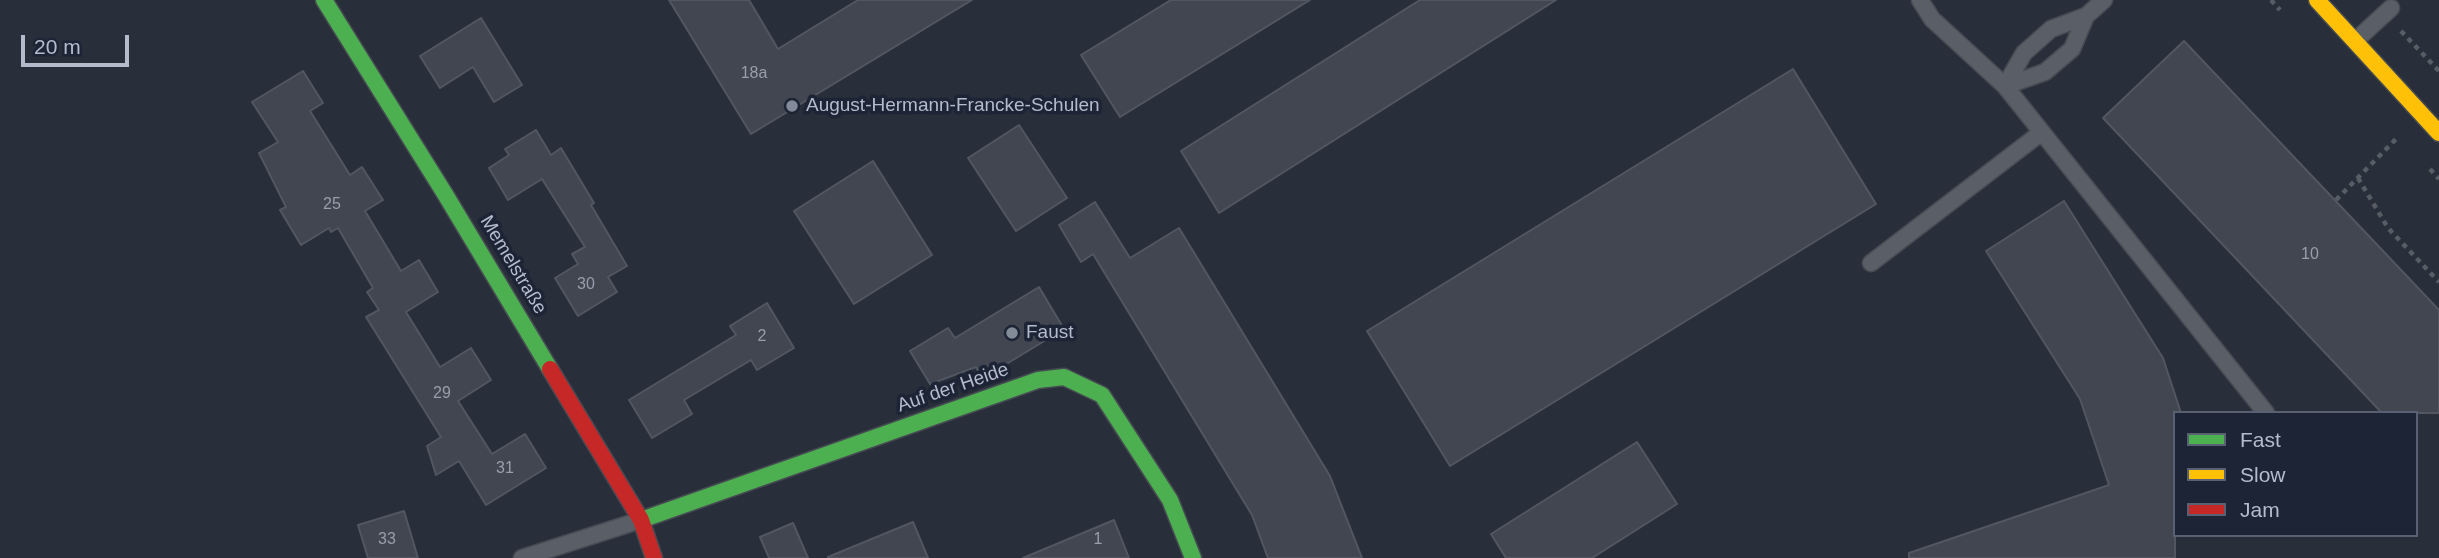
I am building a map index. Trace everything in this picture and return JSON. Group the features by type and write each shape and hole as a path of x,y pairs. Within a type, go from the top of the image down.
{"street":[{"name":"Memelstraße","path":"324,0 445,194 641,520 654,558"},
{"path":"2317,0 2439,133"},
{"name":"Auf der Heide","path":"641,520 1038,380 1064,377 1102,395 1170,500 1193,558"}],"lane":[{"path":"1920,0 1932,19 2005,86 2264,411"},
{"path":"2005,86 2024,52 2051,29 2086,16 2104,0"},
{"path":"2356,41 2388,11"},
{"path":"2005,86 2045,72 2072,49 2086,16"},
{"path":"1871,263 2042,132"},
{"path":"522,558 641,520"}],"path":[{"path":"2388,11 2439,71"},
{"path":"2336,200 2399,136"},
{"path":"2358,178 2388,228 2439,282"}],"building":[{"path":"669,0 749,0 778,49 858,0 972,0 751,134"},
{"path":"1171,0 1310,0 1120,117 1081,55"},
{"path":"1420,0 1556,0 1219,213 1181,151"},
{"path":"481,18 522,85 494,102 473,67 440,88 420,56"},
{"path":"2184,41 2439,310 2439,413 2380,411 2103,118"},
{"path":"1793,69 1876,204 1450,466 1367,331"},
{"path":"303,71 323,103 310,111 350,175 362,167 383,200 365,211 401,271 419,260 438,292 406,312 440,367 471,348 491,380 458,401 492,454 525,434 546,468 486,505 459,461 436,475 427,446 441,437 366,317 379,310 367,292 373,288 338,228 331,232 329,228 301,245 280,210 286,207 259,153 278,142 252,102"},
{"path":"1019,125 1067,198 1016,231 968,158"},
{"path":"536,130 551,155 561,148 627,266 608,277 617,292 578,316 555,278 578,264 572,254 585,247 542,179 508,200 489,168 509,155 505,149"},
{"path":"873,161 932,255 854,304 794,211"},
{"path":"2064,201 2163,358 2180,411 2173,411 2175,558 1909,558 1909,553 2109,485 2080,399 1986,251"},
{"path":"1095,202 1130,258 1179,228 1330,476 1362,558 1268,558 1252,515 1093,254 1081,262 1059,225"},
{"name":"Faust","path":"1039,287 1064,329 990,374 981,377 976,367 930,384 910,351 948,328 955,338"},
{"path":"767,303 794,348 757,370 751,360 684,400 692,414 652,438 629,400 736,335 730,326"},
{"path":"1637,442 1677,504 1592,558 1506,558 1491,534"},
{"path":"404,511 418,558 368,558 358,525"},
{"path":"1114,520 1129,558 1023,558"},
{"path":"913,522 928,558 828,558 828,557"},
{"path":"793,523 808,558 769,558 760,537"}],"traffic: fast":[{"path":"324,0 550,369"},
{"path":"641,520 1038,380 1064,377 1102,395 1170,500 1193,558"}],"traffic: slow":[{"path":"2317,0 2439,133"}],"traffic: jam":[{"path":"550,369 641,520 654,558"}],"place":[{"name":"August-Hermann-Francke-Schulen","path":"792,106"},
{"name":"Faust","path":"1012,333"}]}
